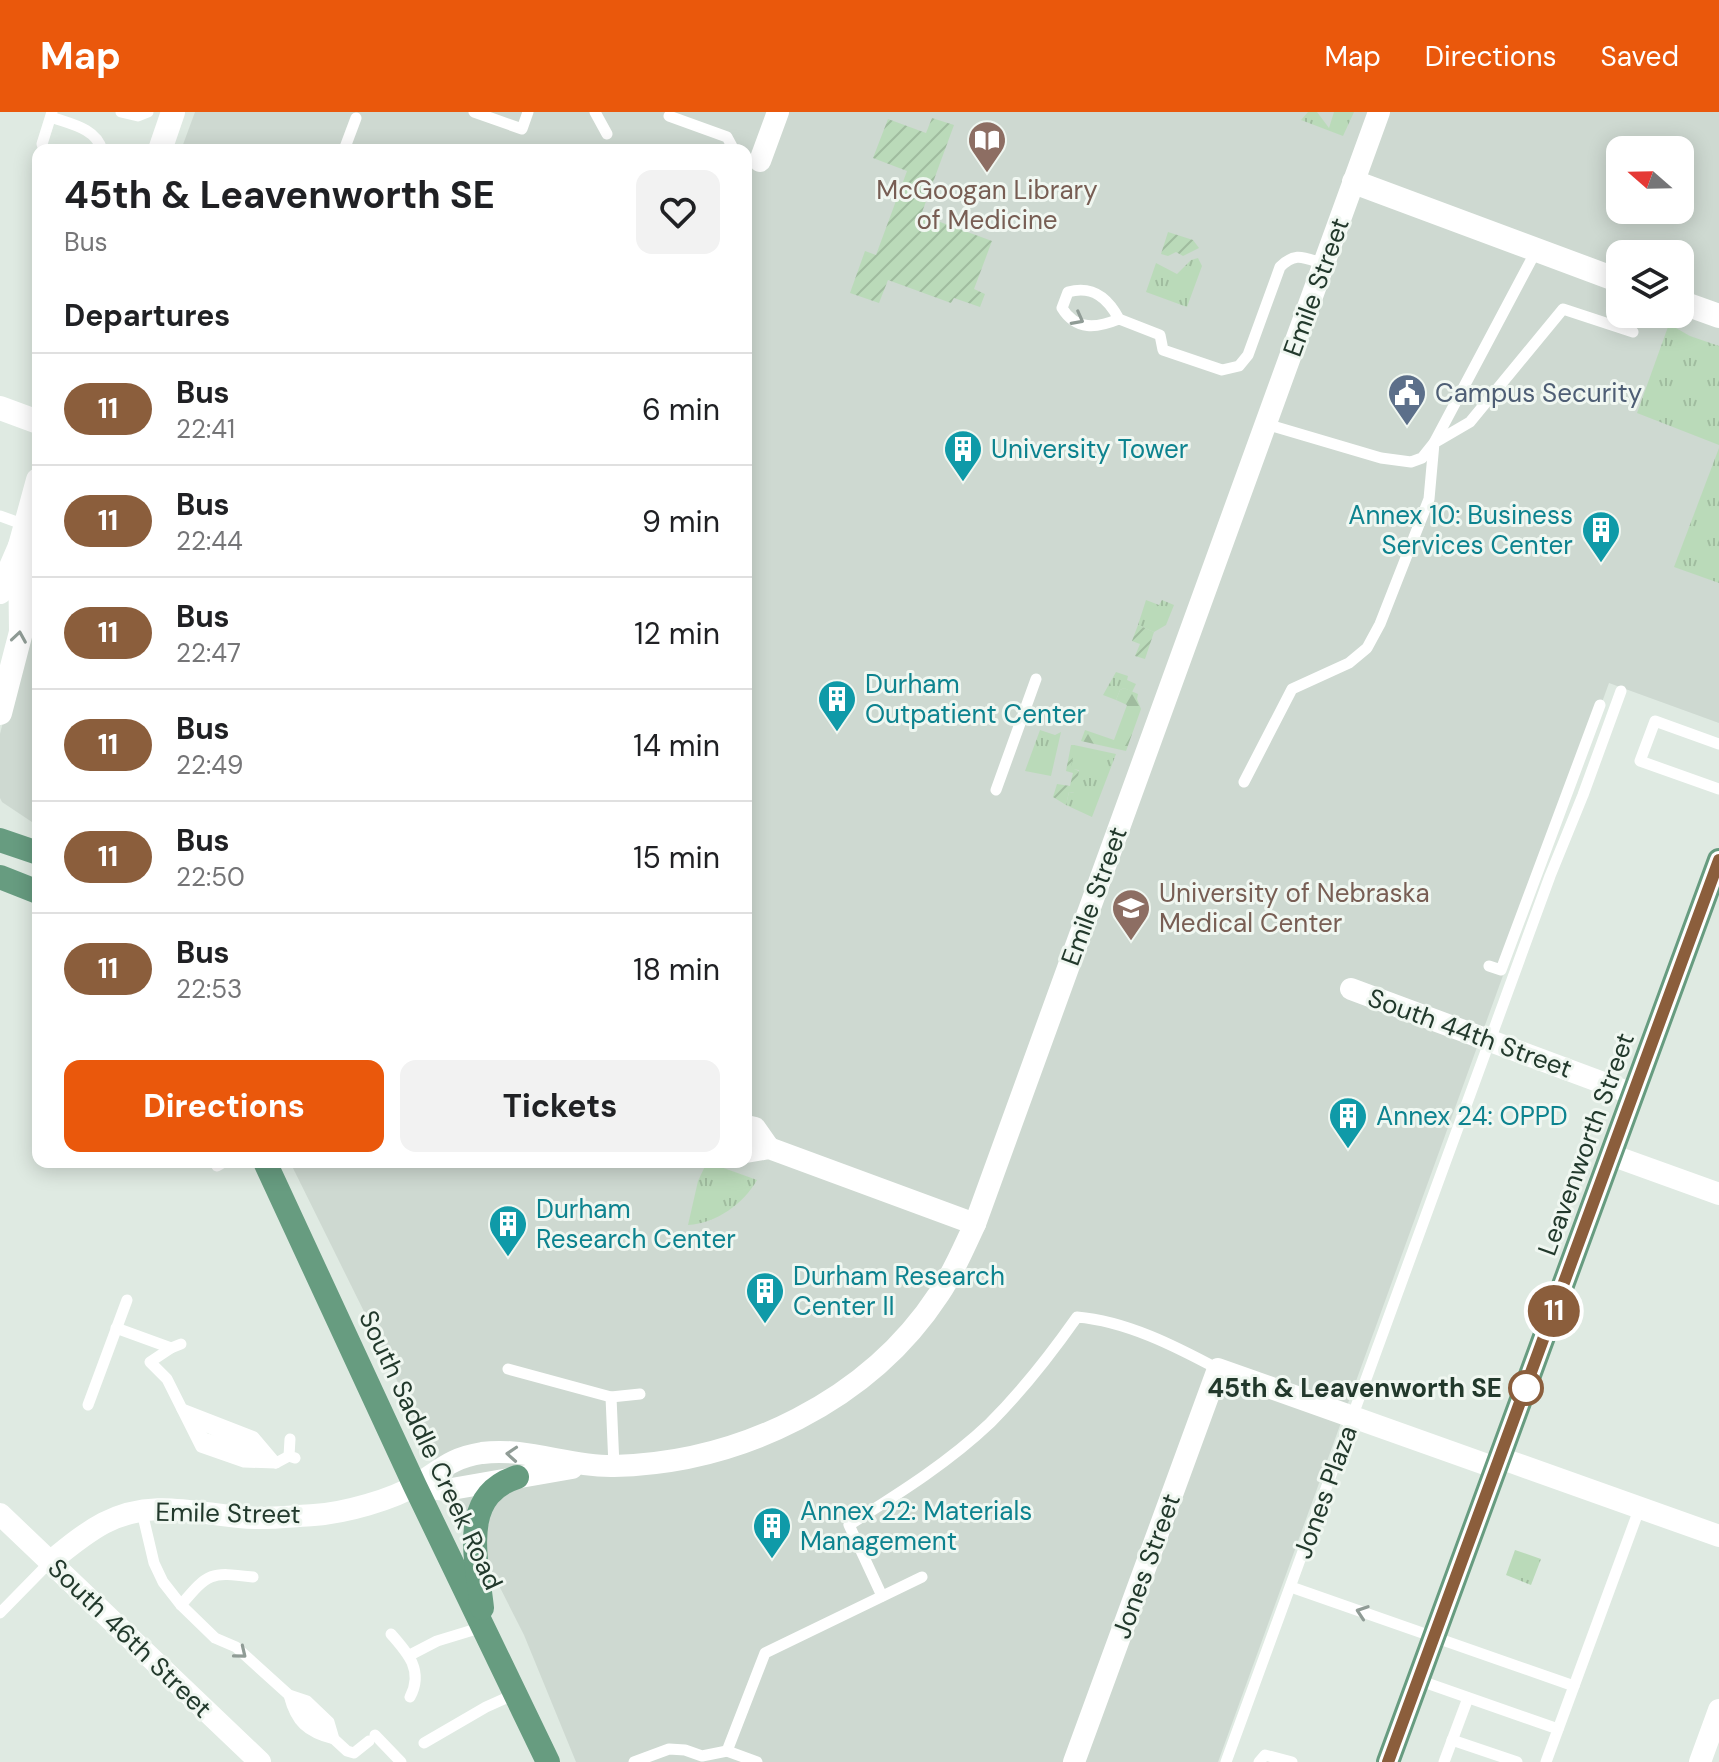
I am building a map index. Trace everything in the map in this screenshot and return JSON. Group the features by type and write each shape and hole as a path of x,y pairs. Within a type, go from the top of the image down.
{"main road":[{"path":"162,144 173,112"},
{"path":"1354,182 1606,276"},
{"path":"1694,307 1719,316"},
{"path":"0,408 32,420"},
{"path":"0,592 32,501"},
{"path":"0,713 21,632 22,535"},
{"path":"0,840 32,851"},
{"name":"Leavenworth Street","path":"1388,1762 1719,860"},
{"path":"0,877 32,890"},
{"name":"South Saddle Creek Road","path":"268,1168 415,1486 548,1762"},
{"path":"484,1626 475,1545 478,1512 482,1502 496,1487 517,1477"}],"street":[{"path":"753,158 778,112"},
{"name":"Emile Street","path":"415,1486 446,1490 589,1466 662,1462 723,1449 789,1424 848,1389 895,1346 939,1294 975,1224 1379,112"},
{"name":"South 44th Street","path":"1351,989 1633,1094"},
{"path":"752,1127 769,1148"},
{"path":"752,1151 769,1148 975,1224"},
{"path":"1611,1155 1719,1194"},
{"path":"1218,1369 1352,1417 1640,1507 1719,1536"},
{"name":"Jones Street","path":"1074,1762 1218,1369"},
{"name":"Emile Street","path":"50,1562 106,1522 142,1512 176,1508 258,1518 329,1514 415,1486 447,1463 485,1453 531,1455 589,1466"},
{"name":"South 46th Street","path":"0,1514 260,1762"},
{"path":"1700,1762 1719,1710"}],"lane":[{"path":"121,112 138,116 148,112"},
{"path":"474,112 522,129 528,112"},
{"path":"595,112 607,134"},
{"path":"42,144 52,115 89,131 100,144"},
{"path":"669,116 727,137 731,144"},
{"path":"346,144 356,118"},
{"path":"1266,424 1381,458 1411,462 1422,458 1434,443 1536,251"},
{"path":"1119,319 1101,327 1088,326 1068,317 1062,308 1068,292 1089,290 1110,302 1119,319 1160,335 1163,350 1222,370 1239,366 1248,355 1280,267 1289,258 1299,256 1324,264"},
{"path":"1434,443 1470,422 1563,309 1633,332"},
{"path":"1244,782 1292,689 1349,663 1367,648 1380,624 1429,499 1434,443"},
{"path":"0,516 22,535"},
{"path":"996,790 1036,679"},
{"name":"Jones Plaza","path":"1226,1762 1489,1041 1621,691"},
{"path":"1489,966 1501,970 1600,705"},
{"path":"1719,744 1655,721 1640,761 1719,789"},
{"path":"88,1405 127,1300"},
{"path":"882,1596 849,1525 924,1478 989,1423 1049,1357 1077,1317 1100,1319 1182,1349 1218,1369"},
{"path":"116,1328 176,1346 150,1362 167,1379 182,1409 204,1438 276,1463 292,1457 290,1439"},
{"path":"508,1369 611,1397 640,1394"},
{"path":"611,1397 614,1466"},
{"path":"182,1409 254,1437 276,1463"},
{"path":"1546,1762 1640,1507"},
{"path":"142,1512 154,1563 163,1582 181,1605 215,1638 236,1647 289,1695 307,1701 329,1722 334,1739"},
{"path":"0,1613 50,1562"},
{"path":"181,1605 200,1582 211,1575 253,1577"},
{"path":"727,1751 765,1653 922,1577"},
{"path":"1291,1587 1574,1686"},
{"path":"410,1655 437,1641 484,1626"},
{"path":"391,1634 410,1655 416,1671 416,1684 410,1697"},
{"path":"1418,1680 1558,1729"},
{"path":"424,1743 516,1693"},
{"path":"289,1695 294,1715 316,1735 334,1739 354,1753 372,1738 401,1762"},
{"path":"1444,1762 1468,1698"},
{"path":"1452,1740 1517,1762"},
{"path":"634,1762 669,1749 702,1756 727,1751 757,1762"},
{"path":"1259,1762 1265,1755 1292,1762"}],"shaded area":[{"name":"University of Nebraska Medical Center","path":"195,112 1719,112 1719,723 1609,683 1218,1762 576,1762 524,1635 409,1408 293,1168 752,1168 752,144 183,144"},
{"path":"32,606 32,822 0,798 0,734"}],"green space":[{"path":"1308,112 1317,112 1329,128 1334,112 1354,112 1343,136 1301,120"},
{"path":"932,118 954,125 921,215 992,241 974,289 985,294 980,307 954,298 951,303 888,280 879,303 850,293 865,251 876,255 907,171 873,158 888,119 926,133"},
{"path":"1168,232 1193,240 1199,248 1183,256 1176,252 1168,256 1161,254"},
{"path":"1198,258 1202,266 1187,307 1146,292 1156,263 1177,274 1191,260"},
{"path":"1668,328 1676,328 1719,346 1719,445 1637,413"},
{"path":"1719,448 1719,583 1674,567"},
{"path":"1146,600 1159,605 1162,600 1174,605 1166,625 1154,632 1138,625"},
{"path":"1138,625 1154,632 1145,659 1135,656 1140,644 1132,641"},
{"path":"1116,672 1128,676 1127,680 1136,684 1132,692 1124,688 1120,690 1116,700 1103,695"},
{"path":"1124,688 1138,694 1141,709 1126,751 1081,741 1085,730 1114,740 1127,705 1116,700"},
{"path":"1040,730 1055,735 1061,732 1051,776 1025,771"},
{"path":"1071,745 1075,745 1071,768 1079,771 1075,793 1069,792 1066,805 1053,797 1057,784 1070,786 1073,773 1066,771"},
{"path":"1074,745 1116,754 1092,817 1066,805 1069,792 1074,793 1079,770 1070,769"},
{"path":"704,1168 724,1168 757,1180 728,1211 688,1225"},
{"path":"1515,1550 1541,1559 1531,1585 1506,1575"}],"bus line":[{"name":"11","path":"1388,1762 1719,860"}],"place":[{"name":"McGoogan Library of Medicine","path":"987,174"},
{"name":"Campus Security","path":"1407,427"},
{"name":"University Tower","path":"963,483"},
{"name":"Annex 10: Business Services Center","path":"1601,564"},
{"name":"Durham Outpatient Center","path":"837,733"},
{"name":"University of Nebraska Medical Center","path":"1131,942"},
{"name":"Annex 24: OPPD","path":"1348,1150"},
{"name":"Durham Research Center","path":"508,1258"},
{"name":"Durham Research Center II","path":"765,1325"},
{"name":"45th & Leavenworth SE","path":"1526,1388"},
{"name":"Annex 22: Materials Management","path":"772,1560"}]}
